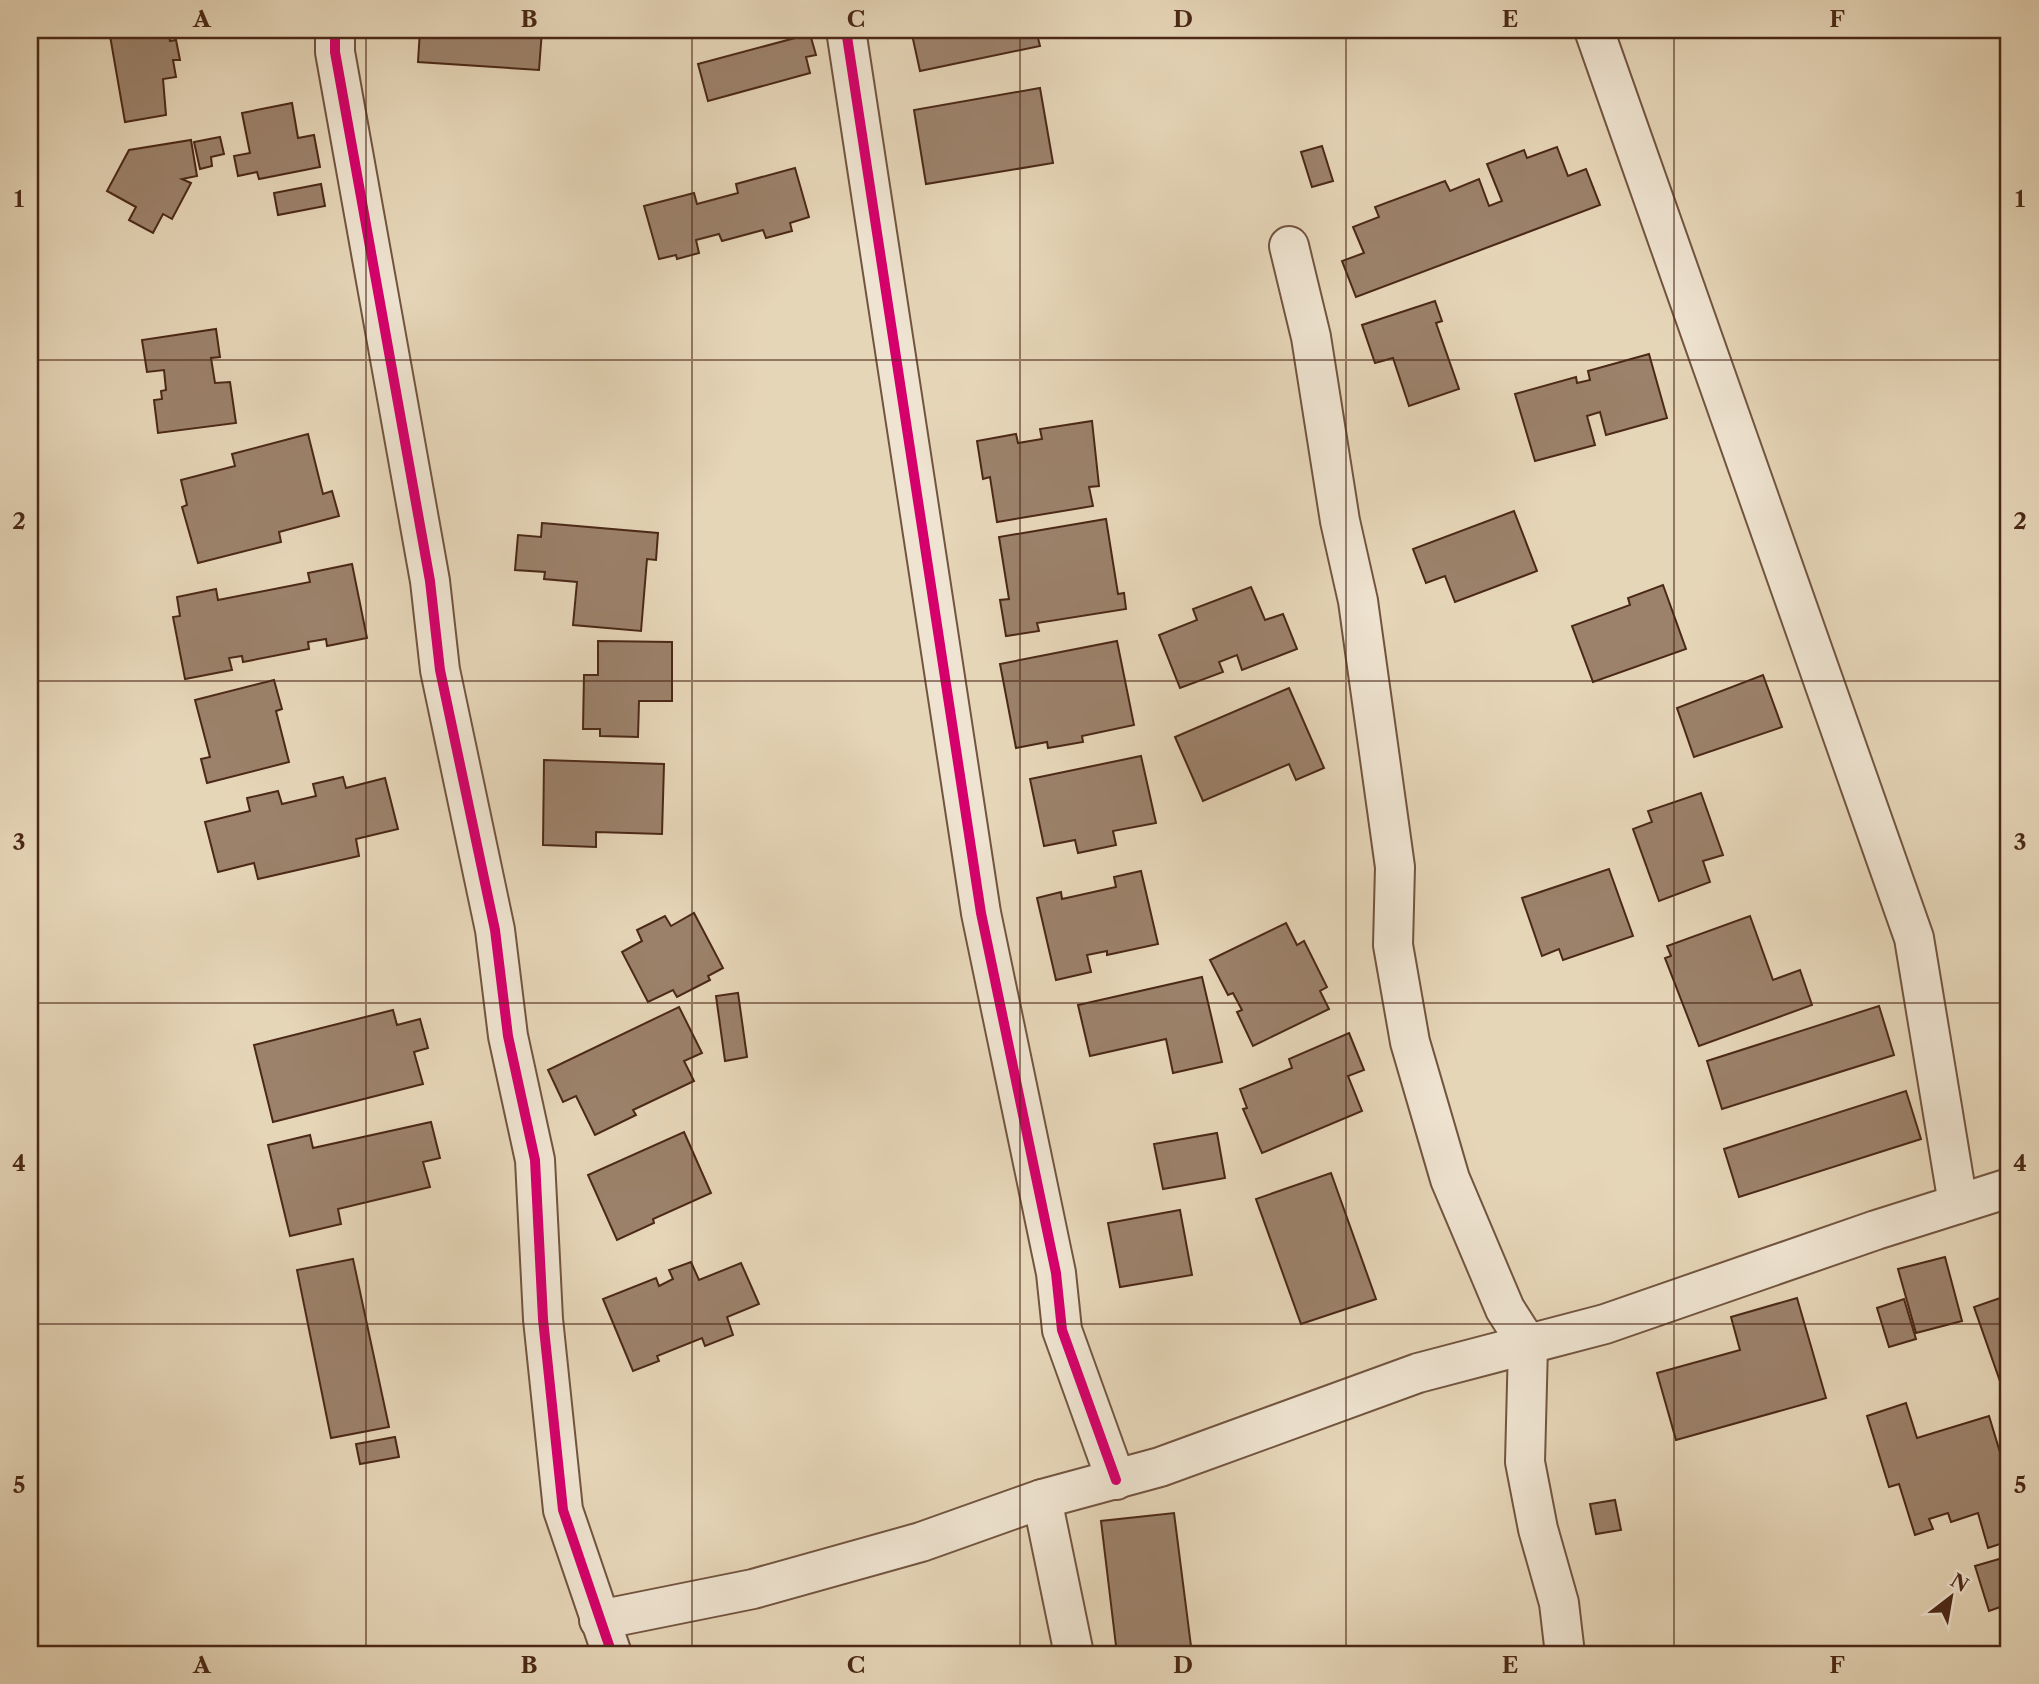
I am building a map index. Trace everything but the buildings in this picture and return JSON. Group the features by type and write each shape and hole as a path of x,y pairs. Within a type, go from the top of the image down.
{"street":[{"path":"335,30 337,66 430,581 440,670 495,930 508,1036 534,1160 543,1319 563,1510 606,1637 753,1589 921,1542 1042,1499 1116,1480 1418,1373 1605,1324 2009,1188"},
{"path":"846,30 981,913 1056,1273 1062,1329 1116,1480"},
{"path":"1594,30 1914,938 1958,1204"},
{"path":"1289,246 1311,337 1340,521 1358,601 1395,867 1393,945 1410,1042 1450,1179 1505,1309 1528,1345 1525,1462 1538,1529 1559,1603 1565,1654"},
{"path":"1042,1499 1074,1654"}],"cycle path":[{"path":"335,30 335,52 430,581 440,670 495,930 508,1036 535,1160 543,1319 563,1510 612,1654"},
{"path":"846,30 981,913 1056,1273 1062,1330 1116,1480"}]}
